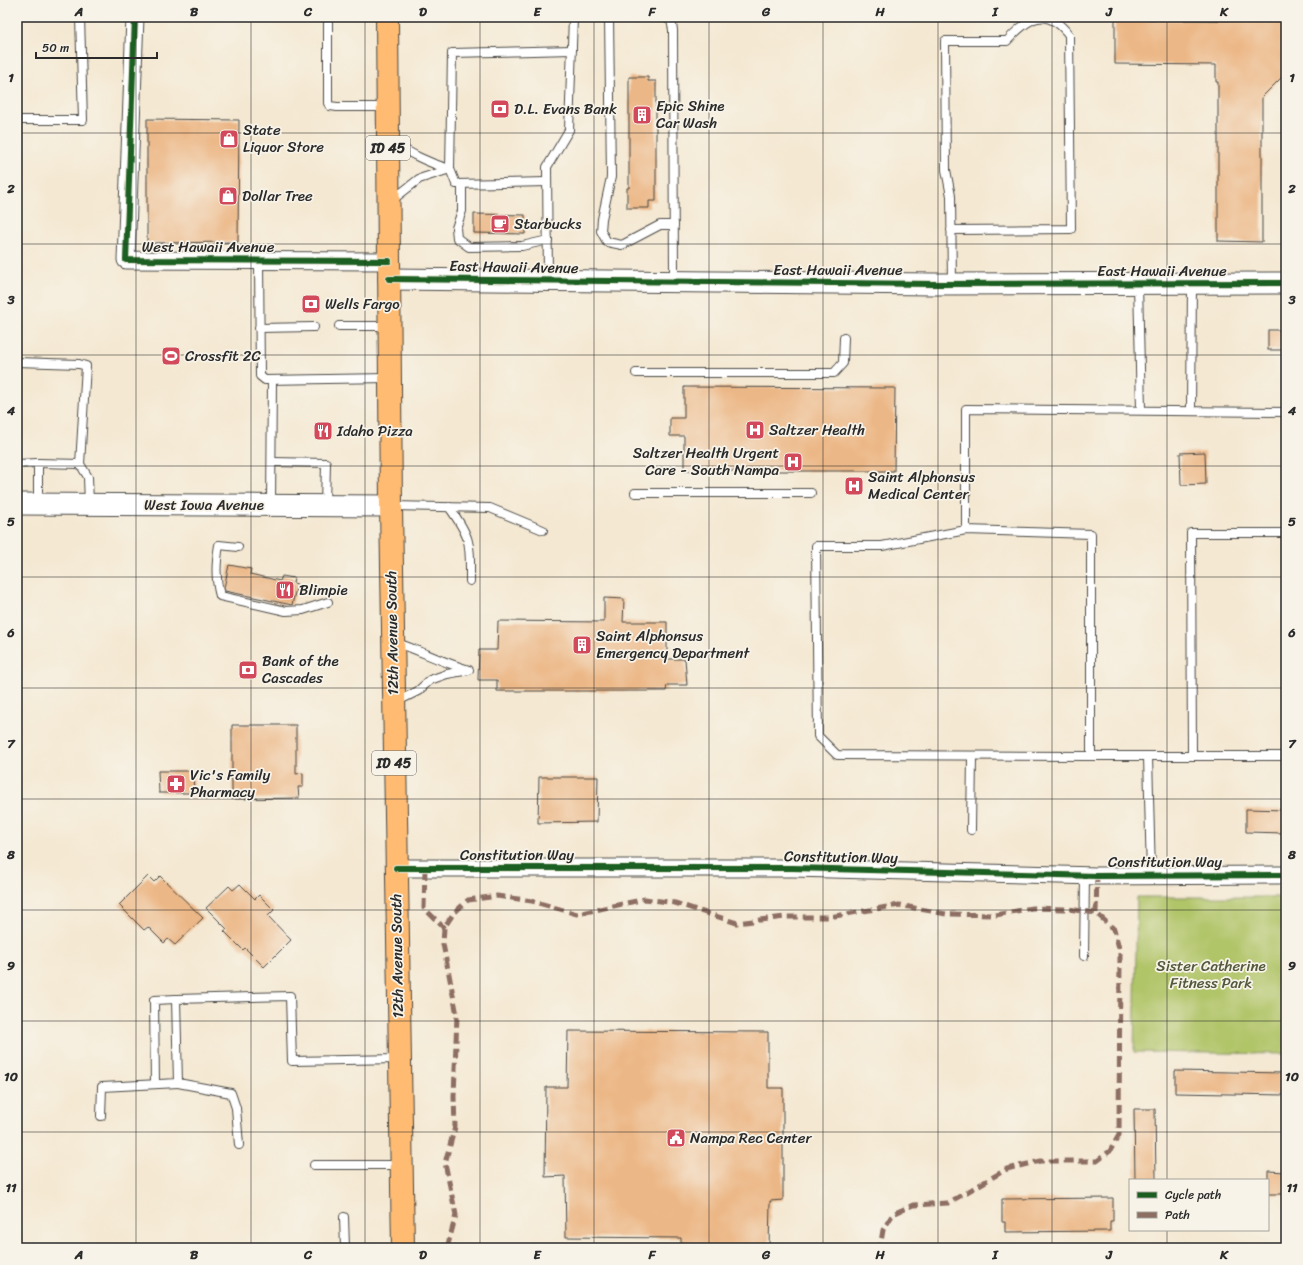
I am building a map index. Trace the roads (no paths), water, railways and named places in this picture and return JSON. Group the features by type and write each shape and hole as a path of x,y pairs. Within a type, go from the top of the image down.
{"main road":[{"name":"12th Avenue South","path":"387,17 393,703 403,1248"}],"street":[{"name":"West Hawaii Avenue","path":"135,17 126,260 259,260 389,270"},
{"name":"East Hawaii Avenue","path":"389,270 548,280 674,282 952,284 1286,283"},
{"name":"West Iowa Avenue","path":"17,504 391,506"},
{"name":"Constitution Way","path":"396,868 793,868 1084,875 1286,875"}],"lane":[{"path":"17,120 83,120 80,17"},
{"path":"328,17 328,103 330,106 388,107"},
{"path":"548,280 547,167 570,130 573,17"},
{"path":"609,17 611,177 602,219 601,231 608,242 622,245 660,225 674,225"},
{"path":"952,230 1071,229 1069,34 1060,23 1045,17 1032,18 1022,25 1007,41 945,41 946,170 951,196 952,284"},
{"path":"670,18 672,30 674,282"},
{"path":"547,182 456,184 450,169 452,53 572,50"},
{"path":"388,140 419,159 450,169"},
{"path":"388,202 420,179 450,169"},
{"path":"462,184 462,211 456,228 457,238 469,247 522,246 548,240"},
{"path":"259,260 260,376 265,380 390,378"},
{"path":"1138,284 1141,409"},
{"path":"1191,411 1192,284"},
{"path":"339,326 390,326"},
{"path":"259,328 314,327"},
{"path":"636,373 834,373 843,363 844,338"},
{"path":"17,362 79,364 86,366 80,464 88,477 89,505"},
{"path":"271,506 272,380"},
{"path":"966,530 966,409 1141,409 1286,412"},
{"path":"272,462 326,463 325,506"},
{"path":"38,463 38,504"},
{"path":"17,464 80,464"},
{"path":"635,493 811,493"},
{"path":"391,506 490,508 543,530"},
{"path":"449,507 465,529 470,545 470,581"},
{"path":"1091,756 1091,534 966,530 882,546 816,546 818,736 836,755 972,756 1091,756 1286,756"},
{"path":"1192,756 1191,533 1286,533"},
{"path":"238,547 219,545 216,582 220,596 286,611 303,610 328,602"},
{"path":"393,642 418,650 448,664 469,670 447,674 430,680 418,691 393,703"},
{"path":"971,830 972,756"},
{"path":"1148,756 1151,875"},
{"path":"1084,875 1084,956"},
{"path":"155,1083 154,1000 290,996 292,1061 399,1059"},
{"path":"176,999 178,1083"},
{"path":"101,1116 102,1087 155,1083 178,1083 231,1093 236,1108 239,1145"},
{"path":"314,1165 401,1165"},
{"path":"344,1216 345,1248"}],"place":[{"name":"D.L. Evans Bank","path":"500,109"},
{"name":"Epic Shine Car Wash","path":"642,115"},
{"name":"State Liquor Store","path":"229,139"},
{"name":"Dollar Tree","path":"228,196"},
{"name":"Starbucks","path":"500,224"},
{"name":"Wells Fargo","path":"311,304"},
{"name":"Crossfit 2C","path":"171,356"},
{"name":"Saltzer Health","path":"755,430"},
{"name":"Idaho Pizza","path":"323,431"},
{"name":"Saltzer Health Urgent Care - South Nampa","path":"793,462"},
{"name":"Saint Alphonsus Medical Center","path":"854,486"},
{"name":"Blimpie","path":"285,590"},
{"name":"Saint Alphonsus Emergency Department","path":"582,645"},
{"name":"Bank of the Cascades","path":"248,670"},
{"name":"Vic's Family Pharmacy","path":"176,784"},
{"name":"Nampa Rec Center","path":"676,1138"}],"park label":[{"name":"Sister Catherine Fitness Park","path":"1211,974"}]}
